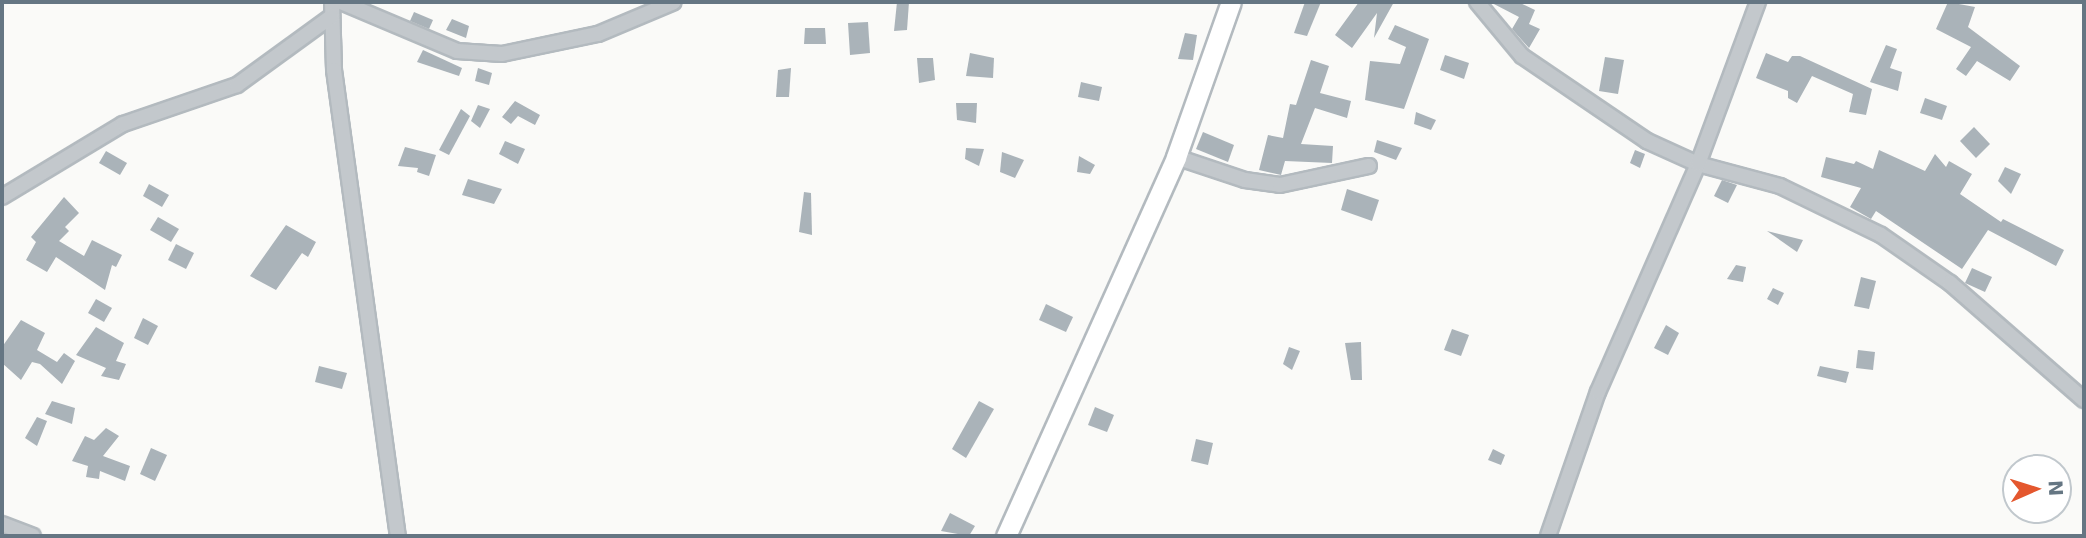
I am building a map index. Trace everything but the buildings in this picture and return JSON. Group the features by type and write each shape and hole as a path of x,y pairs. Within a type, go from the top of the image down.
{"street":[{"path":"341,2 457,51 502,54 598,34 674,2"},
{"path":"1006,536 1176,157 1231,2"},
{"path":"1477,2 1522,56 1647,141 1698,164 1780,186 1881,235 1950,283 2009,339 2067,382 2084,400"},
{"path":"1548,536 1598,392 1698,164 1758,2"},
{"path":"2,197 123,124 237,85 332,9"},
{"path":"332,9 336,84 398,536"},
{"path":"1176,157 1245,180 1280,185 1369,166"},
{"path":"2067,382 2084,387"},
{"path":"2,524 33,536"}]}
